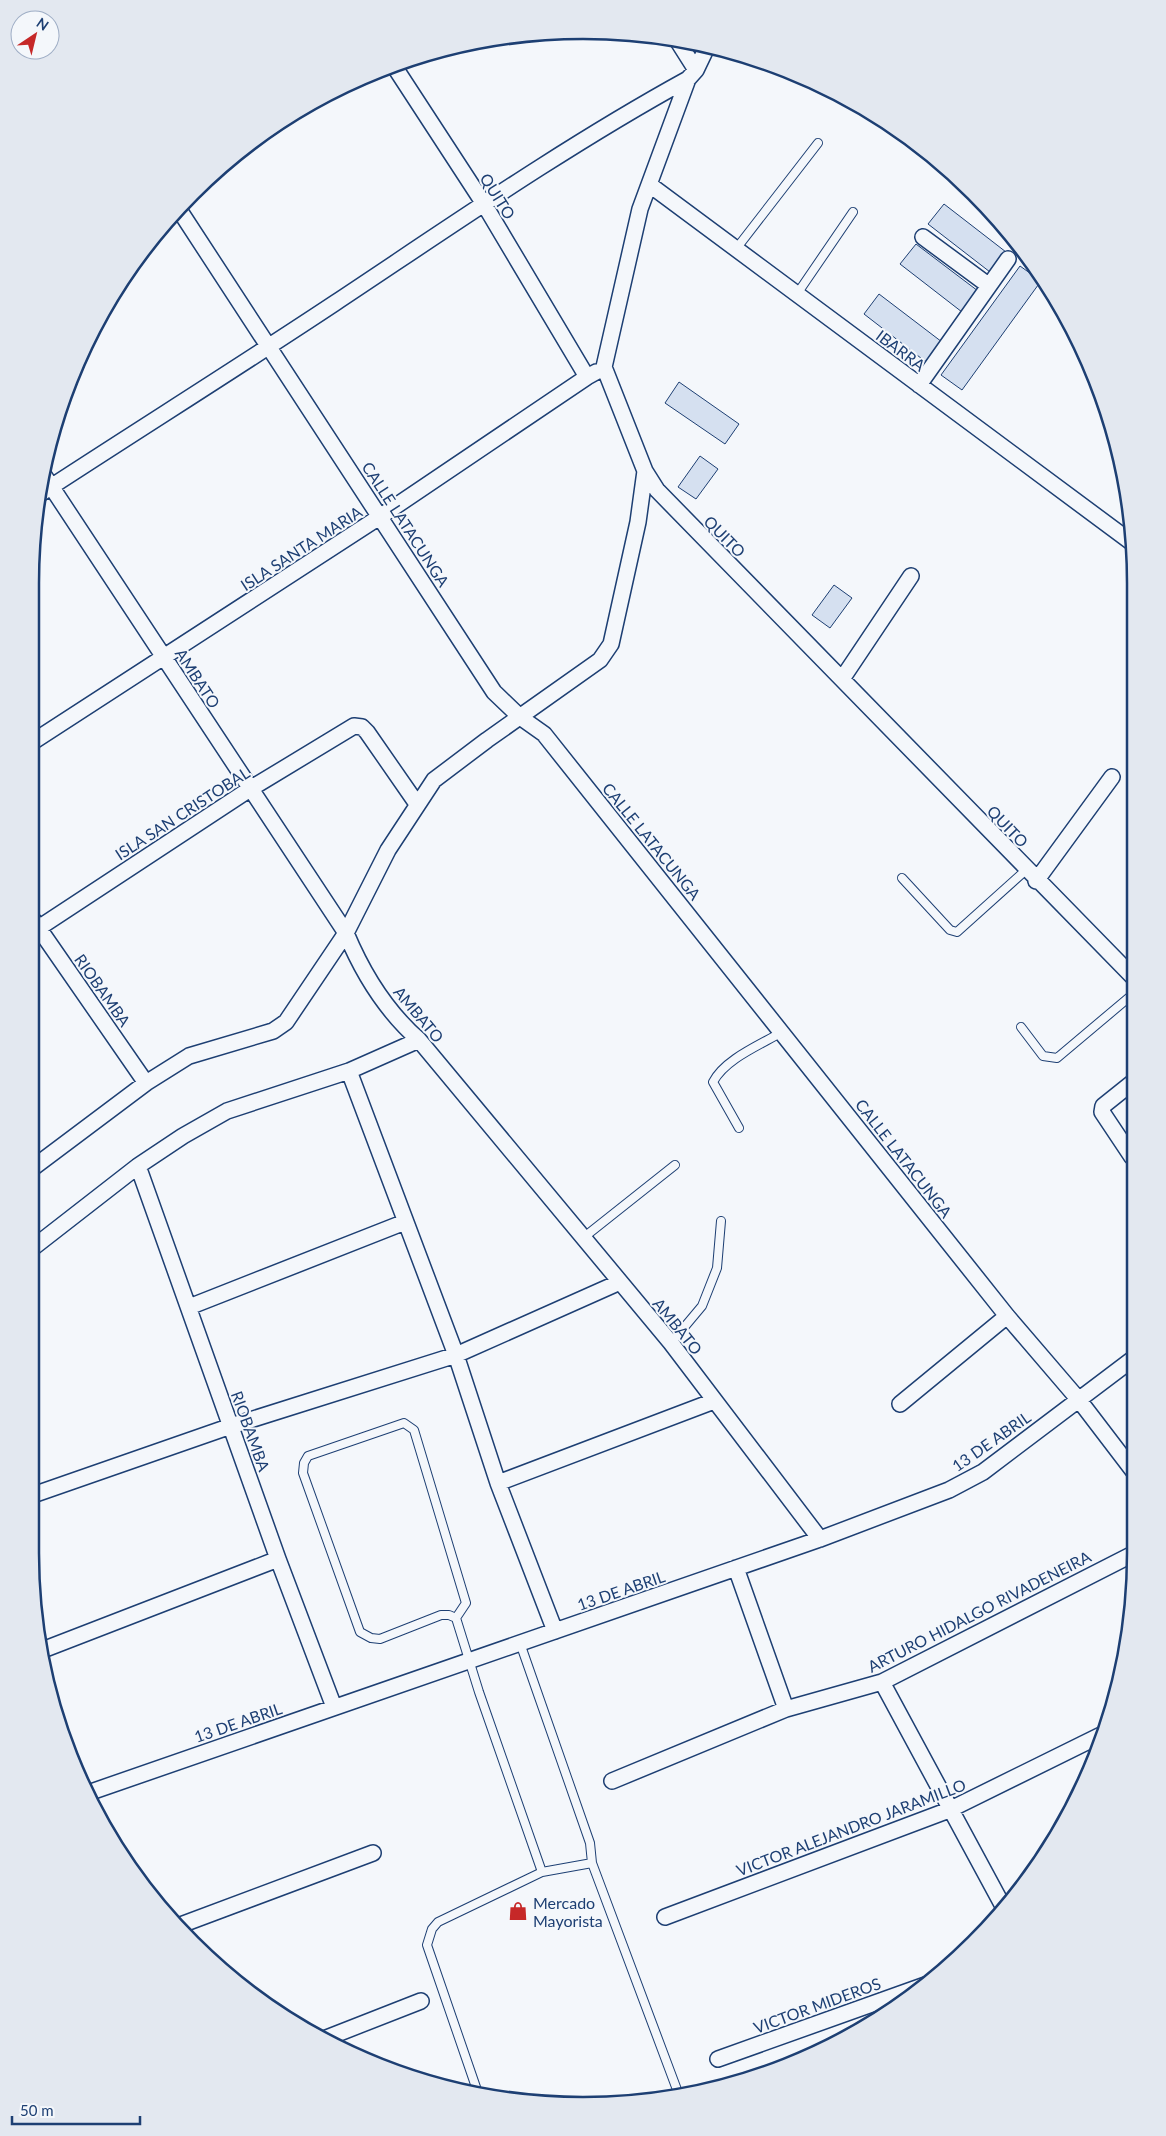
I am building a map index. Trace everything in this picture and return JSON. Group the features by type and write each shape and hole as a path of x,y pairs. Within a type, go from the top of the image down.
{"street":[{"path":"680,47 692,75"},
{"path":"587,377 604,367 640,209 692,75 705,53"},
{"name":"QUITO","path":"398,72 484,204 587,377"},
{"path":"48,483 268,348 484,204 692,75"},
{"name":"IBARRA","path":"650,186 1125,538"},
{"name":"CALLE LATACUNGA","path":"182,215 268,348 381,516 494,692 520,717 544,734 1007,1316 1080,1400 1127,1463"},
{"path":"923,237 988,285"},
{"path":"919,385 1008,259"},
{"name":"QUITO","path":"604,367 646,471 657,490 681,517 842,678 1031,876 1127,971"},
{"name":"ISLA SANTA MARIA","path":"39,738 165,658 381,516 587,377"},
{"path":"39,1163 146,1083 189,1056 273,1031 286,1022 346,934 388,850 434,780 600,660 610,644 638,522 646,471"},
{"name":"AMBATO","path":"47,488 165,658 346,934 360,965 393,1014 419,1040 671,1343 820,1539"},
{"path":"842,678 911,576"},
{"name":"ISLA SAN CRISTOBAL","path":"39,922 250,789 354,726 362,727 367,732 417,804"},
{"path":"1031,876 1112,777"},
{"name":"RIOBAMBA","path":"39,934 146,1083"},
{"path":"39,1243 138,1166 183,1136 228,1111 349,1072 419,1040"},
{"path":"349,1072 456,1355 498,1483 555,1631"},
{"path":"1127,1087 1103,1106 1102,1112 1127,1150"},
{"name":"RIOBAMBA","path":"138,1166 278,1560 334,1707"},
{"path":"188,1307 406,1222"},
{"path":"39,1493 231,1426 456,1355 620,1282"},
{"path":"900,1404 1007,1316"},
{"name":"13 DE ABRIL","path":"94,1791 820,1539 949,1490 983,1472 1127,1363"},
{"path":"498,1483 714,1401"},
{"name":"ARTURO HIDALGO RIVADENEIRA","path":"612,1781 786,1709 882,1682 1127,1557"},
{"path":"47,1648 278,1560"},
{"path":"736,1568 786,1709"},
{"path":"882,1682 1001,1902"},
{"name":"VICTOR ALEJANDRO JARAMILLO","path":"665,1917 950,1810 1094,1738"},
{"path":"185,1924 373,1853"},
{"name":"VICTOR MIDEROS","path":"718,2059 903,1993"},
{"path":"332,2036 421,2001"}],"lane":[{"path":"736,249 818,143"},
{"path":"797,294 853,212"},
{"path":"902,878 950,930 957,932 1031,876"},
{"path":"1021,1027 1043,1056 1057,1058 1127,999"},
{"path":"739,1128 714,1082 717,1074 735,1060 782,1032"},
{"path":"583,1238 675,1165"},
{"path":"671,1343 702,1306 717,1268 721,1221"},
{"path":"456,1618 449,1615 441,1615 380,1638 370,1638 360,1632 302,1473 304,1462 308,1456 404,1423 414,1430 466,1603 456,1618 468,1661 542,1872"},
{"path":"520,1643 590,1843 592,1863 677,2089"},
{"path":"476,2087 427,1946 428,1936 438,1922 542,1872 592,1863"}],"building":[{"path":"944,204 1006,252 990,272 928,224"},
{"path":"916,244 978,291 962,312 900,264"},
{"path":"1020,266 1031,274 1038,285 962,390 941,375"},
{"path":"879,294 942,342 926,362 864,314"},
{"path":"679,382 739,424 725,444 665,403"},
{"path":"700,456 718,469 696,499 678,487"},
{"path":"834,585 852,598 830,628 812,615"}],"place":[{"name":"Mercado Mayorista","path":"518,1911"}]}
